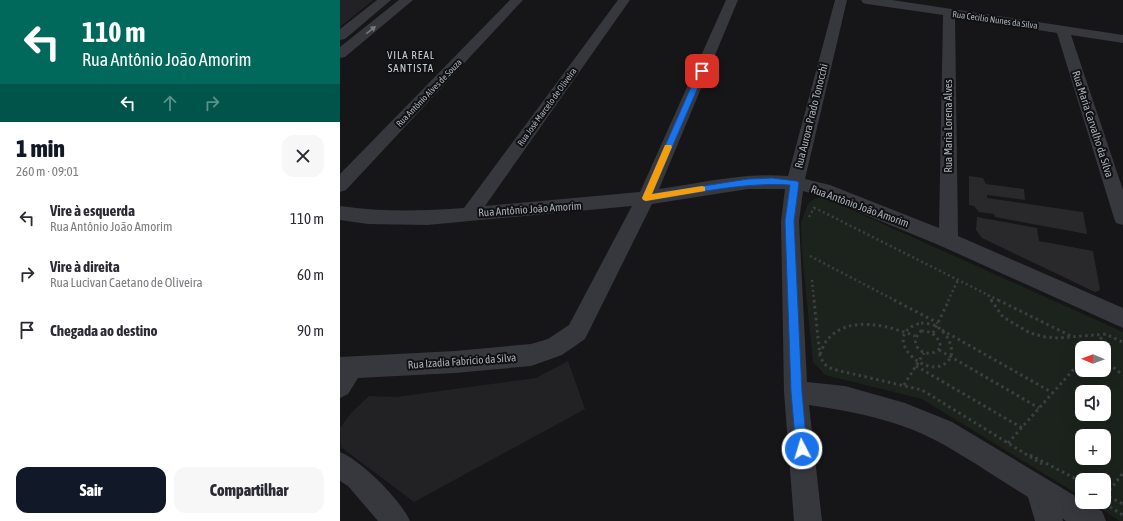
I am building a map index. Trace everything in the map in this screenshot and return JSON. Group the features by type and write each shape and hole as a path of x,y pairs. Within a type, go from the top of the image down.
{"street":[{"path":"340,36 385,0"},
{"path":"340,54 407,0"},
{"name":"Rua Antônio Alves de Souza","path":"340,185 517,0"},
{"name":"Rua José Marcelo de Oliveira","path":"470,213 624,0"},
{"path":"646,198 732,0"},
{"name":"Rua Aurora Prado Tonocchi","path":"808,521 796,392 790,221 794,183 841,0"},
{"name":"Rua Cecilio Nunes da Silva","path":"867,0 1123,39"},
{"name":"Rua Maria Lorena Alves","path":"948,240 949,13"},
{"name":"Rua Maria Carvalho da Silva","path":"1063,30 1123,218"},
{"name":"Rua Antônio João Amorim","path":"340,213 368,217 427,218 646,198 748,182 772,181 794,183 824,190 948,240 1123,318"},
{"name":"Rua Izadia Fabricio da Silva","path":"344,374 531,355 554,348 577,332 646,198"},
{"path":"796,392 845,398 904,414 944,432 1092,521"},
{"path":"340,465 357,477 396,521"},
{"path":"1039,490 1049,521"}],"path":[{"path":"808,224 814,208 1074,337"},
{"path":"810,250 811,264"},
{"path":"810,256 938,323"},
{"path":"812,279 820,356 824,364 832,369 922,390 1008,443 1075,478"},
{"path":"933,333 958,280"},
{"path":"988,295 1003,317 1014,325 1030,332 1045,337 1074,337 1105,334 1123,342"},
{"path":"1022,428 917,364 904,349 903,341 905,332 913,324 921,323 936,326 1053,393"},
{"path":"820,356 823,345 839,330 852,325 870,324 890,327 915,336"},
{"path":"936,326 941,330 950,343 952,358"},
{"path":"921,331 933,333 941,343 939,350 933,354 924,353 917,347 915,343 915,336 921,331"},
{"path":"1098,341 1105,334"},
{"path":"939,350 1039,408"},
{"path":"904,385 924,353"},
{"path":"917,364 934,367 941,366 952,358"},
{"path":"1111,366 1123,375"},
{"path":"1008,443 1075,368"},
{"path":"1111,487 1123,473"},
{"path":"1111,497 1123,504"},
{"path":"1111,507 1123,515"}],"shaded area":[{"path":"340,0 373,0 340,27"},
{"path":"823,197 1123,332 1123,521 1120,521 1101,509 1111,509 1111,473 1075,473 1075,493 922,399 825,375 813,362 802,252 801,222 808,204 814,199"},
{"path":"568,361 585,409 414,502 341,447 340,428 351,413 369,396 396,397 536,378"}],"building":[{"path":"969,176 983,178 986,184 1024,189 1025,200 987,195 987,198 1083,212 1087,234 995,217 994,214 979,212 974,206 969,205"},
{"path":"977,217 1037,228 1039,241 1093,251 1100,290 1095,292 982,238 976,230"}],"slow traffic":[{"path":"668,147 646,198 702,189"}],"district":[{"name":"VILA REAL SANTISTA","path":"411,61"}],"route":[{"path":"702,71 646,198 748,182 772,181 794,183 790,221 796,392 802,449"}]}
